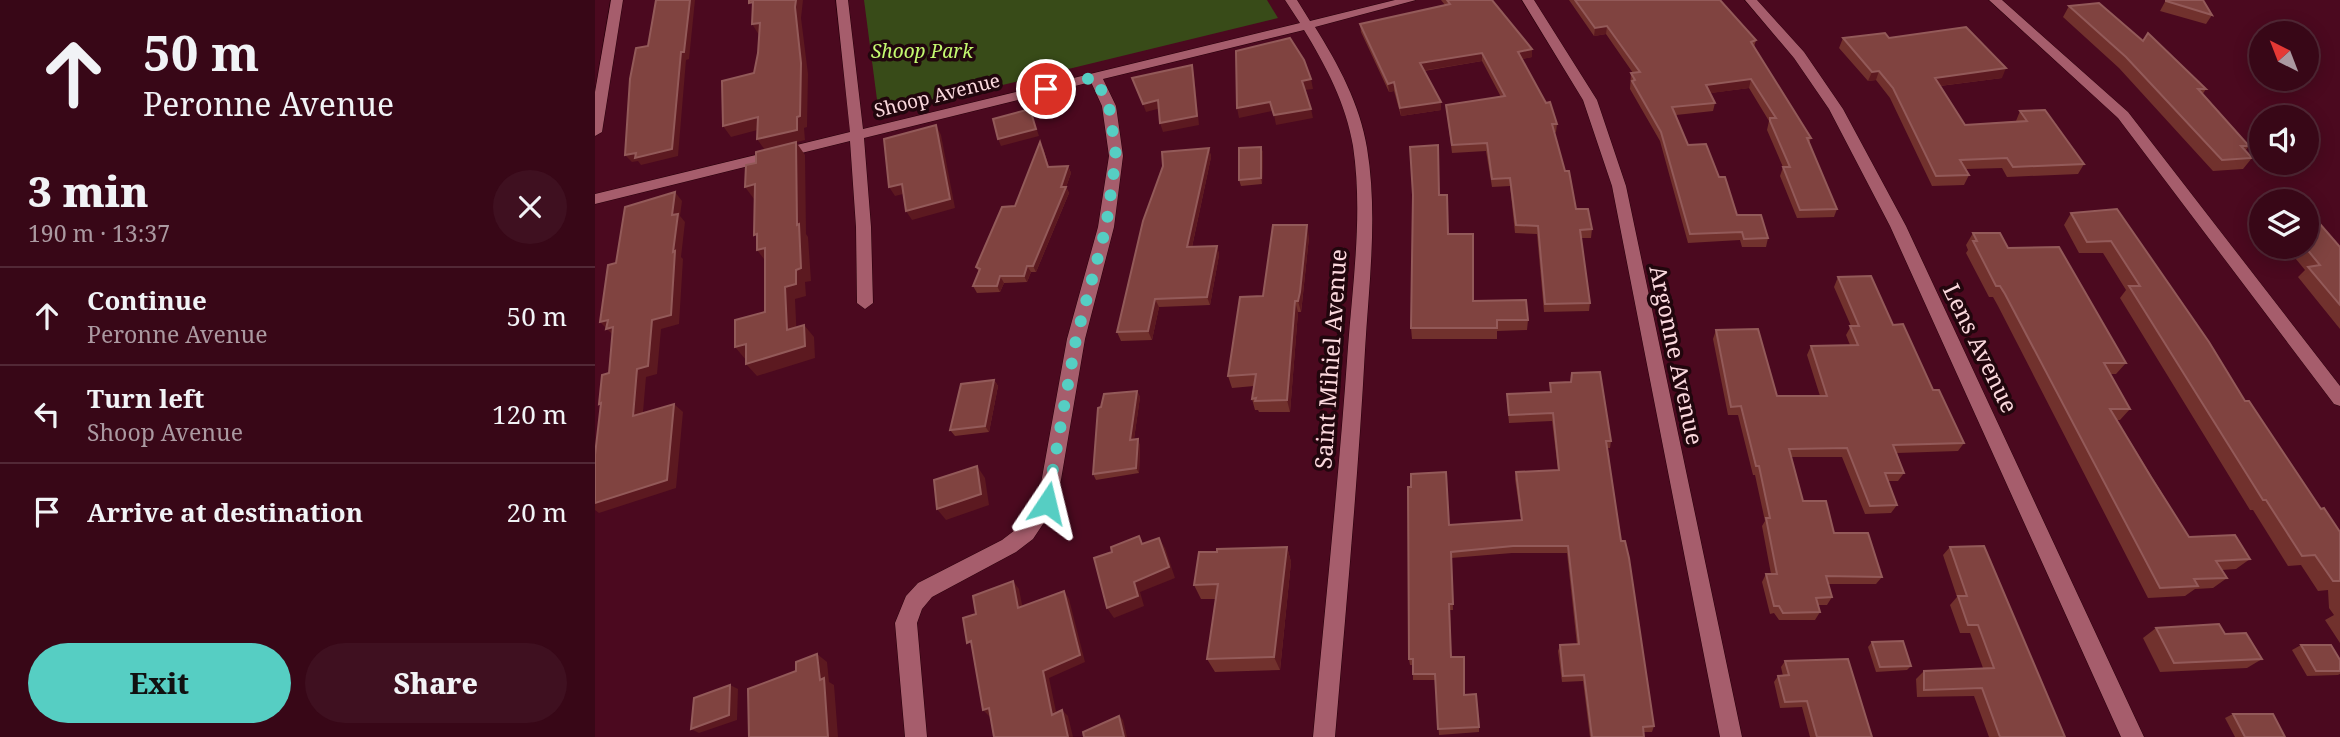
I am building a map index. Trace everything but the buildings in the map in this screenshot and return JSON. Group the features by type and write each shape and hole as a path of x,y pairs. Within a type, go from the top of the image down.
{"street":[{"path":"595,132 617,0"},
{"path":"842,0 857,135 866,258 865,303"},
{"name":"Saint Mihiel Avenue","path":"1291,0 1328,55 1351,111 1360,148 1363,198 1352,422 1324,737"},
{"name":"Shoop Avenue","path":"595,198 1410,0"},
{"name":"Argonne Avenue","path":"1528,0 1590,100 1615,173 1731,737"},
{"name":"Lens Avenue","path":"1751,0 1799,55 1836,109 1899,226 2133,737"},
{"path":"1995,0 2083,77 2129,122 2340,399"},
{"path":"916,737 906,623 913,603 925,590 1009,546 1026,533 1047,503 1078,332 1106,227 1116,156 1109,106 1095,77"}],"green space":[{"name":"Shoop Park","path":"864,0 1267,0 1278,18 879,115"}],"route":[{"path":"1046,89 1095,77 1109,106 1115,133 1116,156 1106,227 1076,339 1047,503"}]}
